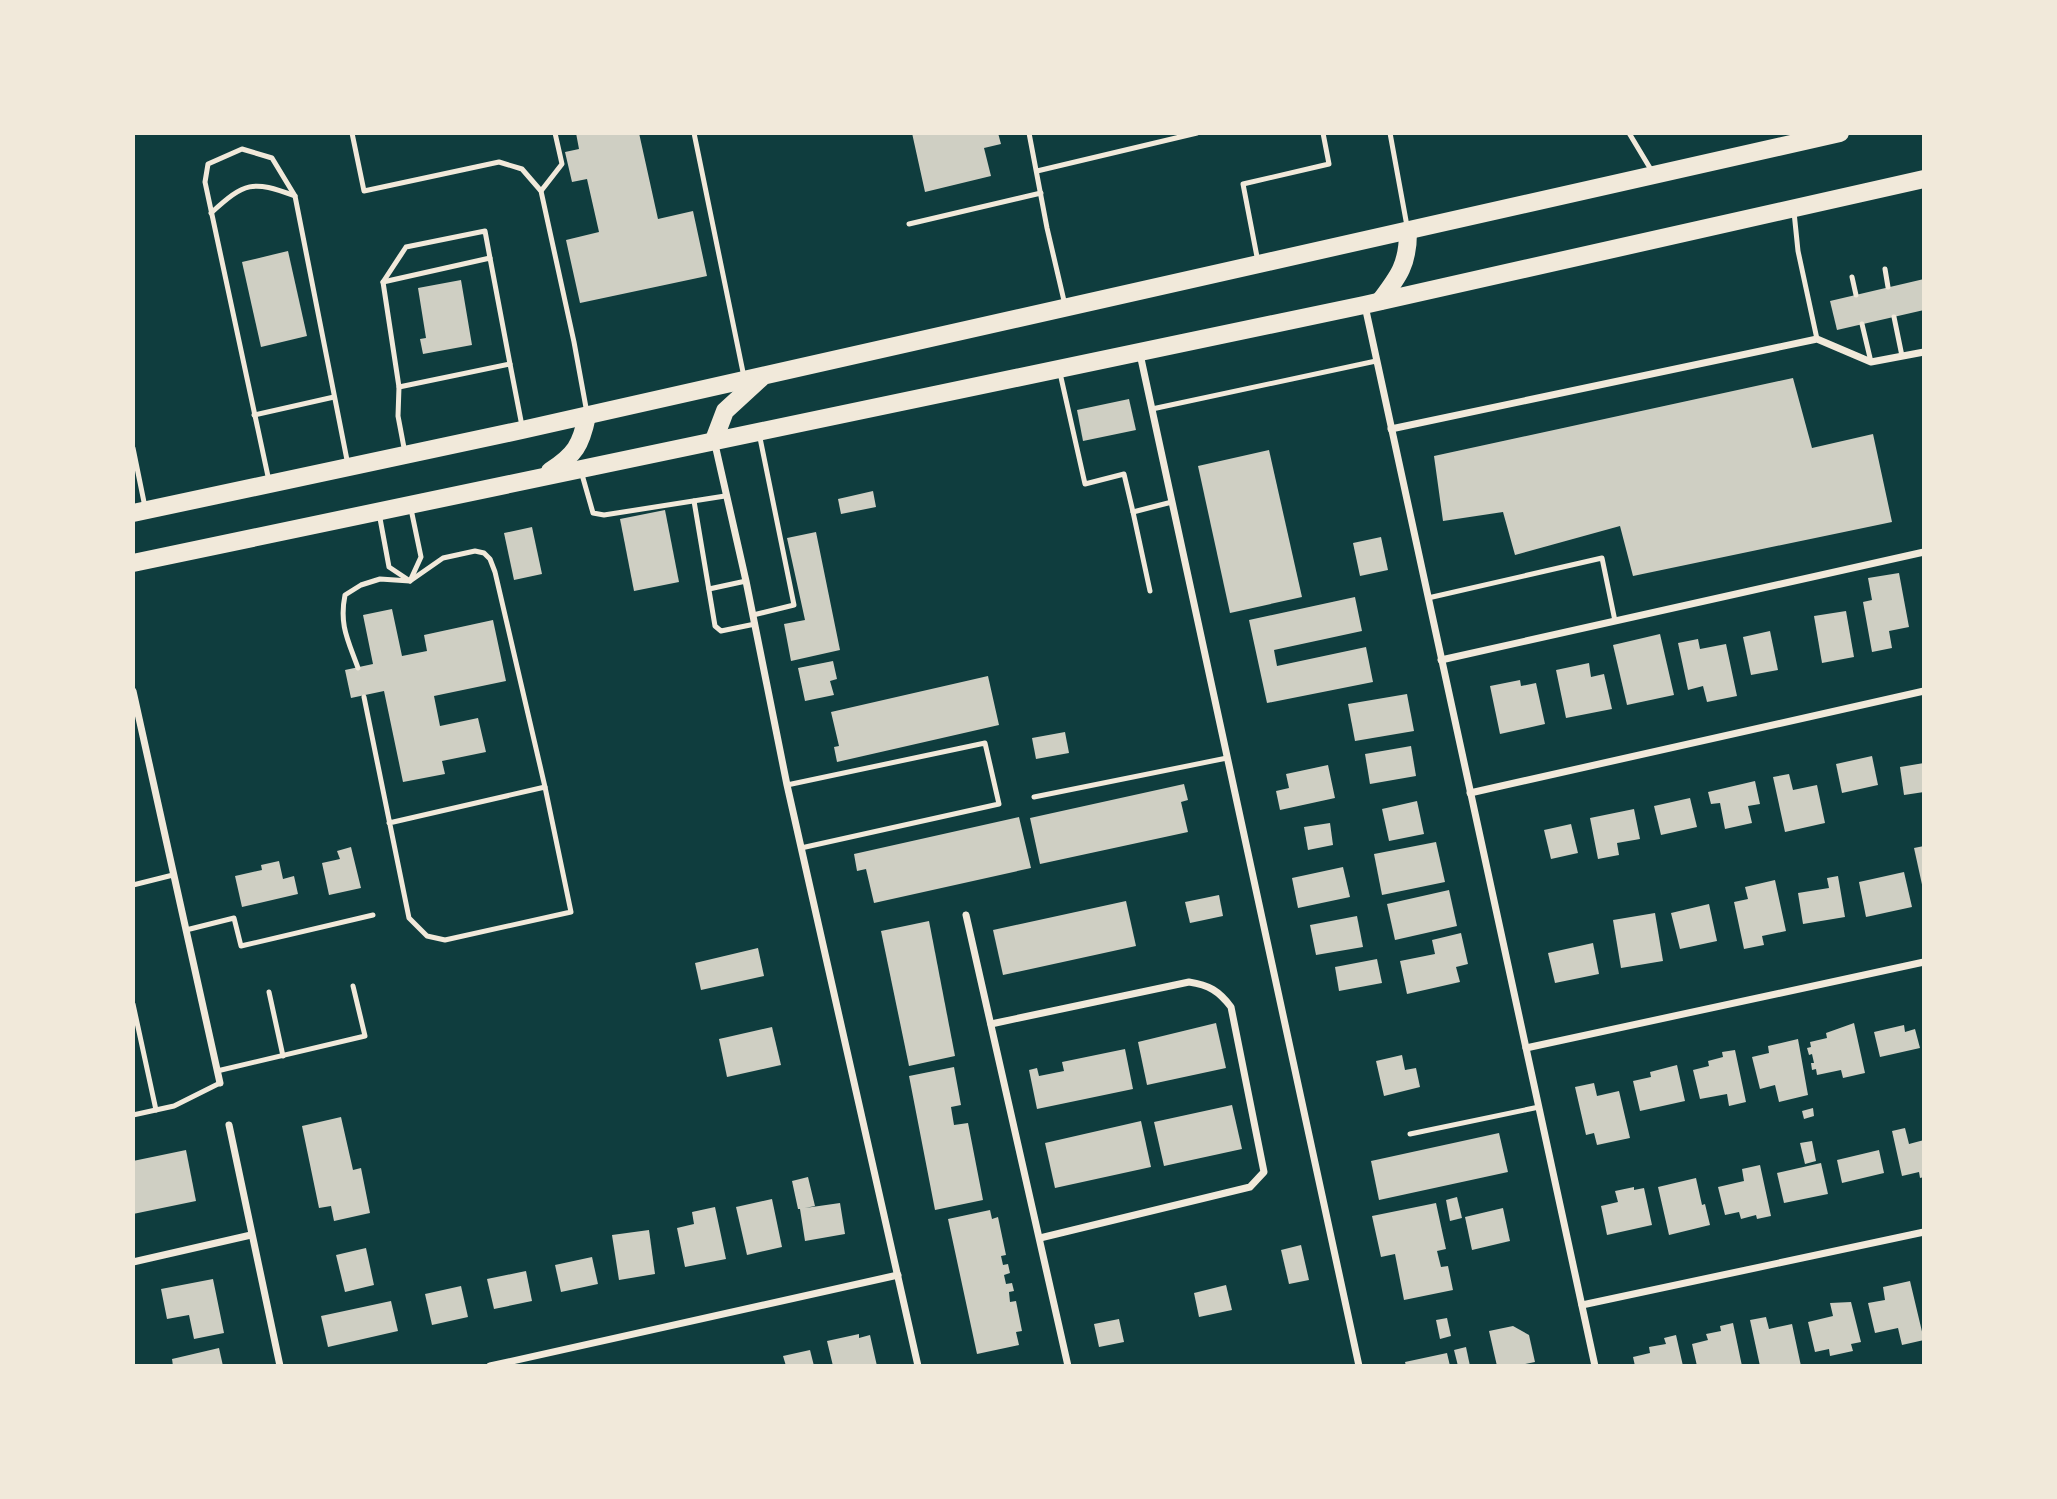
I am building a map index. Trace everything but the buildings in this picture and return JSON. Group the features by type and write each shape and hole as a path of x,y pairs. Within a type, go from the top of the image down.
{"main road":[{"path":"137,515 1408,232 1834,134"},
{"path":"133,563 1372,303 1924,179"},
{"path":"1372,303 1402,271 1408,253 1408,232"},
{"path":"714,440 725,411 764,376"},
{"path":"541,476 566,460 575,450 583,438 587,416"}],"street":[{"path":"1372,303 1376,361 1595,1366"},
{"path":"1391,429 1816,339 1871,362 1924,352"},
{"path":"1139,352 1359,1366"},
{"path":"714,440 746,581 787,785 918,1366"},
{"path":"1441,660 1924,552"},
{"path":"133,691 136,716 220,1083"},
{"path":"1470,793 1924,691"},
{"path":"966,915 1068,1366"},
{"path":"1526,1048 1924,962"},
{"path":"991,1024 1189,982 1207,985 1221,993 1231,1007 1264,1172 1250,1187 1040,1238"},
{"path":"229,1125 280,1366"},
{"path":"1582,1305 1924,1232"},
{"path":"133,1262 251,1235"},
{"path":"490,1366 898,1275"}],"lane":[{"path":"352,133 364,191 499,162 522,169 541,191 587,416"},
{"path":"541,191 562,164 555,133"},
{"path":"694,133 745,380"},
{"path":"1029,133 1066,308"},
{"path":"1037,171 1197,133"},
{"path":"1259,265 1243,184 1329,164 1323,133"},
{"path":"1390,133 1408,232"},
{"path":"1629,133 1654,176"},
{"path":"269,484 205,182 208,164 242,149 272,158 295,196 348,467"},
{"path":"211,213 230,196 255,185 269,186 295,196"},
{"path":"909,224 1041,192"},
{"path":"1794,209 1798,251 1816,339"},
{"path":"406,456 398,416 400,387 383,282 406,247 485,231 523,430"},
{"path":"383,282 491,258"},
{"path":"1885,269 1888,288"},
{"path":"1852,276 1856,295"},
{"path":"1894,317 1902,356"},
{"path":"1863,324 1871,362"},
{"path":"1152,409 1376,361"},
{"path":"400,387 510,364"},
{"path":"1059,368 1085,484 1124,474 1150,591"},
{"path":"254,415 334,397"},
{"path":"694,501 715,626 721,631 794,605 758,430"},
{"path":"133,447 137,515"},
{"path":"580,468 593,513 604,514 725,496"},
{"path":"1133,512 1172,502"},
{"path":"410,503 421,557 410,581"},
{"path":"378,510 389,567 410,581"},
{"path":"358,668 341,615 345,595 361,585 380,579 410,581 443,558 475,551 484,553 490,559 545,787 571,912 445,940 427,936 409,918 364,696"},
{"path":"1428,598 1602,558 1615,621"},
{"path":"709,589 746,581"},
{"path":"787,785 985,743 999,804 801,848"},
{"path":"1034,797 1227,758"},
{"path":"389,823 545,787"},
{"path":"133,885 173,875"},
{"path":"186,930 234,918 241,946 373,915"},
{"path":"217,1071 365,1036 353,986"},
{"path":"269,992 283,1056"},
{"path":"133,1004 156,1110"},
{"path":"133,1115 190,1100 220,1083"},
{"path":"1410,1134 1539,1107"}]}
